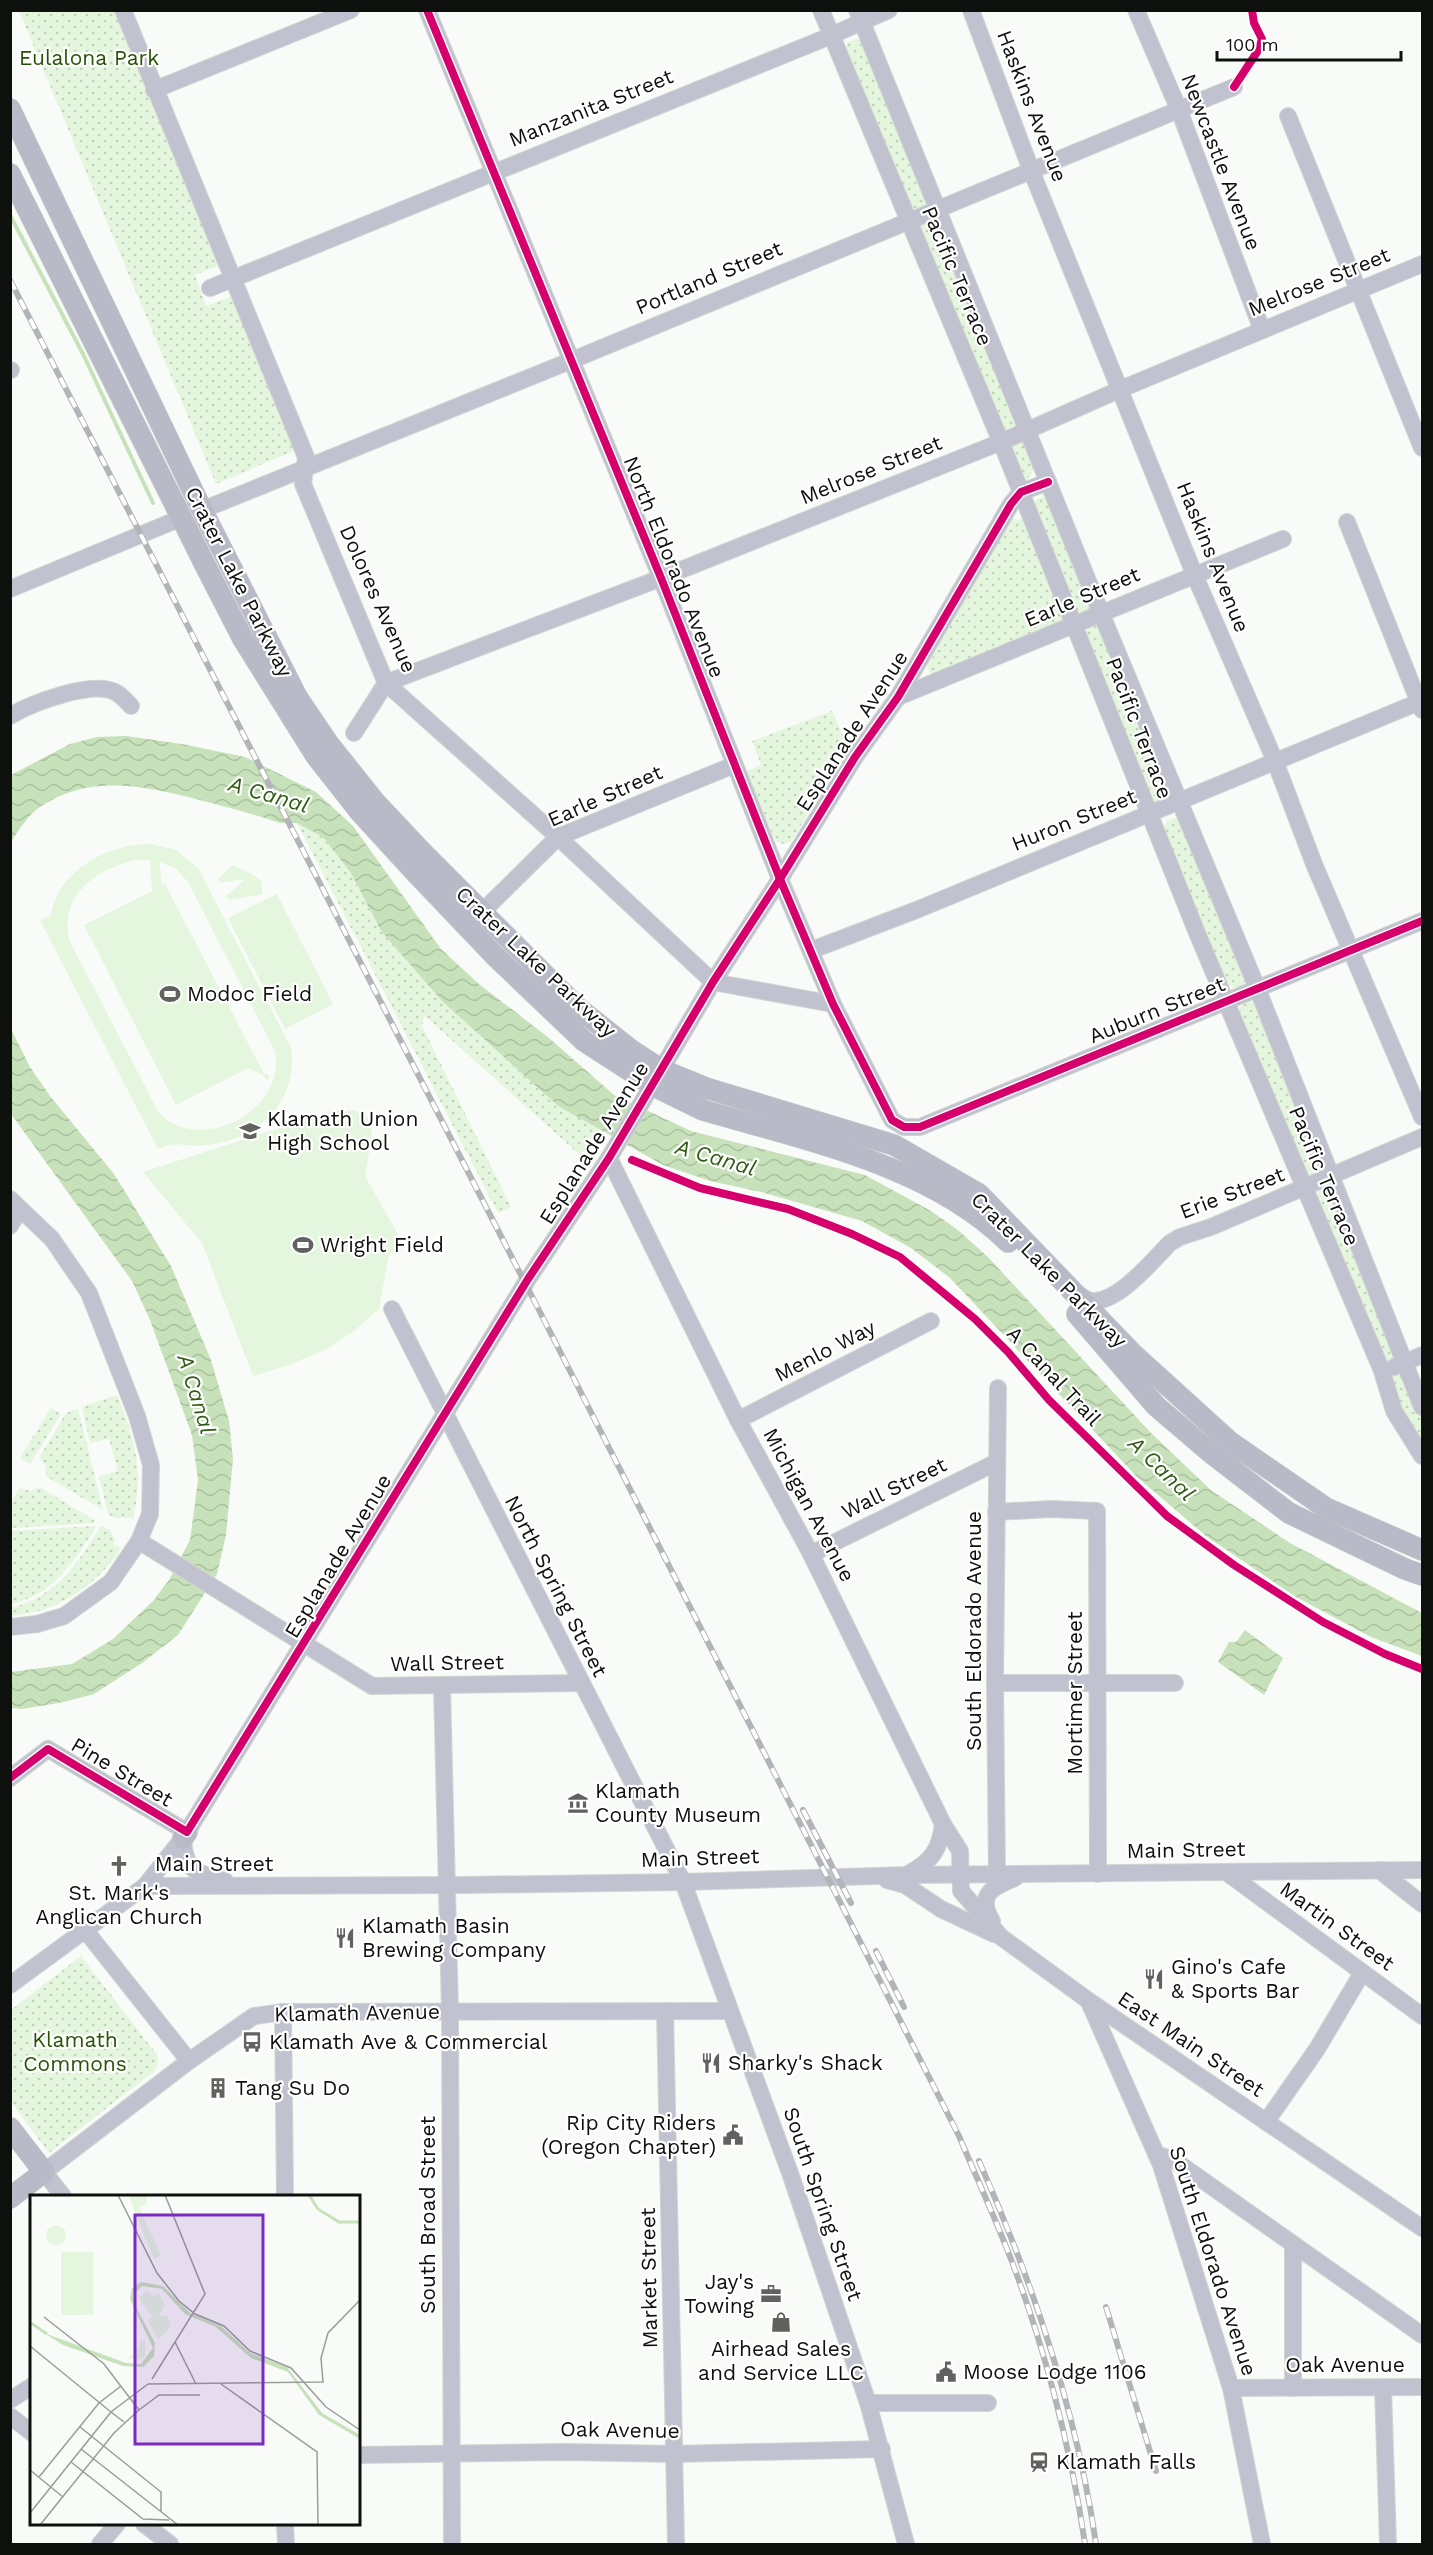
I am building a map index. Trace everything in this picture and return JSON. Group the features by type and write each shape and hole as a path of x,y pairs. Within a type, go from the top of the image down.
{"main road":[{"name":"Crater Lake Parkway","path":"10,109 202,510 297,697 327,743 375,802 423,853 577,1007 631,1050 657,1078 706,1088 894,1145 979,1194 1133,1354 1230,1442 1326,1508 1422,1550"},
{"name":"Crater Lake Parkway","path":"10,174 243,639 289,715 316,756 360,812 495,956 584,1041 657,1078 703,1110 898,1171 950,1198 999,1232 1040,1272 1156,1406 1211,1453 1289,1513 1422,1575"},
{"path":"181,518 188,518 197,525 216,564 255,618"},
{"path":"10,2128 44,2172"},
{"name":"Klamath Avenue","path":"10,2198 44,2172"}],"street":[{"name":"Dolores Avenue","path":"123,10 306,456 303,484 386,683 558,837 713,982"},
{"path":"154,90 351,10"},
{"name":"North Eldorado Avenue","path":"427,10 661,578 780,879 833,1004 892,1120 904,1127"},
{"name":"Pacific Terrace","path":"821,10 1001,442 1148,814 1382,1371 1394,1410 1422,1456"},
{"name":"Manzanita Street","path":"210,288 832,36 859,17 889,10"},
{"name":"Haskins Avenue","path":"971,10 1031,170 1195,576 1275,761 1314,864 1422,1116"},
{"name":"Newcastle Avenue","path":"1136,10 1179,110 1262,330"},
{"name":"Pacific Terrace","path":"859,17 1026,431 1258,990 1422,1407"},
{"name":"Portland Street","path":"202,510 1234,87"},
{"path":"1288,116 1422,448"},
{"name":"Melrose Street","path":"386,683 661,578 1001,442 1121,388 1422,264"},
{"path":"1021,492 1048,482"},
{"name":"Esplanade Avenue","path":"144,1886 185,1835 528,1279 609,1158 713,982 855,757 898,697 1011,504 1021,492"},
{"path":"10,590 181,518"},
{"path":"1347,522 1421,706"},
{"name":"Earle Street","path":"898,697 1283,539"},
{"path":"354,733 386,683"},
{"path":"10,716 66,694 92,689 116,692 131,706"},
{"name":"Huron Street","path":"812,950 919,909 1275,761 1421,706"},
{"name":"Earle Street","path":"482,912 558,837 734,765"},
{"name":"Auburn Street","path":"904,1127 920,1127 1422,921"},
{"path":"713,982 833,1004"},
{"name":"Erie Street","path":"1072,1290 1088,1300 1100,1300 1118,1293 1170,1243 1180,1237 1211,1227 1422,1137"},
{"name":"Michigan Avenue","path":"609,1158 738,1420 811,1554 943,1824 960,1851 962,1875"},
{"path":"10,1226 15,1204"},
{"path":"10,1627 37,1624 64,1616 111,1582 140,1541 150,1514 151,1465 137,1416 89,1293 52,1239 15,1204"},
{"name":"North Spring Street","path":"392,1309 683,1882"},
{"name":"Menlo Way","path":"738,1420 932,1321"},
{"path":"1382,1371 1422,1355"},
{"name":"South Eldorado Avenue","path":"997,1875 995,1683 998,1388"},
{"name":"Wall Street","path":"811,1554 997,1462"},
{"name":"Mortimer Street","path":"996,1512 1051,1509 1097,1511 1098,1875"},
{"name":"Wall Street","path":"140,1541 372,1686 442,1687 580,1683"},
{"path":"995,1683 1175,1683"},
{"name":"South Broad Street","path":"442,1687 450,2012 452,2544"},
{"name":"Pine Street","path":"10,1778 48,1749 185,1835"},
{"path":"908,1875 925,1865 936,1851 942,1838 943,1824"},
{"path":"185,1835 184,1857 195,1871 243,1886"},
{"path":"1379,1870 1422,1904"},
{"name":"Main Street","path":"10,1985 144,1886 447,1886 683,1882 870,1875 1098,1875 1422,1870"},
{"name":"Martin Street","path":"1227,1872 1422,2016"},
{"path":"870,1875 905,1885 941,1909 1001,1937"},
{"name":"East Main Street","path":"962,1875 962,1891 1001,1937 1089,2001 1422,2228"},
{"path":"1001,1937 988,1914 987,1894 994,1887 1024,1875"},
{"name":"South Spring Street","path":"683,1882 790,2173 868,2403 906,2544"},
{"path":"86,1930 189,2061"},
{"path":"1266,2122 1317,2049 1362,1973"},
{"name":"South Eldorado Avenue","path":"1089,2001 1156,2154 1231,2388 1262,2544"},
{"name":"Market Street","path":"664,2011 676,2544"},
{"name":"Klamath Avenue","path":"44,2172 189,2061 254,2016 283,2012 729,2011"},
{"path":"283,2012 285,2195"},
{"path":"1156,2154 1174,2160 1422,2335"},
{"path":"44,2172 62,2195"},
{"path":"1293,2244 1293,2388"},
{"path":"10,2400 30,2387"},
{"name":"Oak Avenue","path":"1231,2388 1422,2388"},
{"path":"1383,2388 1388,2544"},
{"path":"868,2403 988,2403"},
{"path":"10,2416 30,2431"},
{"name":"Oak Avenue","path":"360,2455 565,2452 675,2454 882,2449"},
{"path":"100,2544 115,2525"},
{"path":"146,2525 170,2544"},
{"path":"285,2525 286,2544"}],"green space":[{"name":"Eulalona Park","path":"19,11 118,11 220,265 195,275 206,306 233,296 296,450 216,484"},
{"path":"857,39 864,42 928,198 925,206 915,209 908,204 845,49 848,42"},
{"path":"931,220 939,223 1017,416 1016,426 1006,429 998,425 919,231 922,223"},
{"path":"1020,440 1028,441 1036,467 1026,481 1019,477 1009,451 1012,443"},
{"path":"1043,497 1050,500 1093,605 1090,611 1083,613 1076,611 1034,507 1035,500"},
{"path":"1012,519 1026,520 1070,622 933,677 927,666"},
{"path":"1096,625 1104,628 1171,790 1168,799 1158,803 1149,799 1084,636 1087,628"},
{"path":"832,711 848,747 791,842 781,844 775,840 746,772 761,765 752,741"},
{"path":"1176,818 1184,821 1247,978 1244,985 1234,988 1227,984 1164,829 1167,821"},
{"path":"297,823 323,837 351,873 381,931 442,1001 558,1106 600,1129 581,1156 424,1015 422,1026 511,1207 498,1213"},
{"path":"151,844 176,850 198,868 291,1048 292,1067 281,1101 258,1126 226,1142 199,1146 177,1144 158,1149 40,920 51,915 64,884 75,872 103,854 135,845","holes":["135,860 150,860 152,891 84,925 176,1105 248,1068 263,1075 266,1080 270,1077 264,1074 165,884 162,885 159,861 176,869 188,882 275,1051 275,1072 268,1092 255,1108 237,1120 217,1128 197,1130 177,1125 159,1113 69,940 70,910 75,897 84,886 120,864"]},
{"path":"232,865 252,874 262,882 262,894 229,900 226,896 246,879 220,883 218,879"},
{"path":"277,894 333,1004 285,1029 228,918"},
{"path":"1251,1001 1259,1005 1322,1174 1313,1178 1304,1172 1239,1012 1241,1005"},
{"name":"Wright Field","path":"338,1109 339,1112 354,1110 370,1119 372,1136 365,1176 405,1247 389,1254 379,1309 355,1330 327,1349 286,1366 253,1376 202,1243 143,1172"},
{"path":"1326,1188 1333,1192 1397,1360 1389,1363 1381,1358 1316,1199 1318,1191"},
{"path":"1399,1372 1422,1415 1422,1442 1397,1402 1394,1393 1392,1376"},
{"path":"117,1395 129,1426 138,1470 133,1519 123,1517 117,1519 108,1514 99,1476 118,1471 109,1439 90,1443 82,1407"},
{"path":"51,1408 61,1414 30,1464 20,1458"},
{"path":"78,1409 103,1510 46,1476 46,1466 39,1458 66,1413"},
{"path":"40,1487 94,1520 94,1523 11,1528 11,1503 19,1488 31,1491"},
{"path":"101,1526 110,1530 115,1541 113,1544 121,1548 100,1575 74,1595 59,1603 28,1614 11,1616 11,1608 41,1596 64,1577 84,1553"},
{"path":"96,1527 71,1564 51,1585 26,1600 11,1604 11,1531"},
{"name":"Klamath Commons","path":"81,1956 158,2056 157,2066 153,2072 49,2153 11,2102 11,2010"}],"water":[{"name":"A Canal","path":"126,736 182,744 245,757 316,792 353,826 441,949 479,984 549,1038 614,1095 691,1131 865,1175 931,1211 959,1231 988,1257 1151,1433 1212,1491 1290,1543 1422,1613 1422,1656 1371,1637 1296,1597 1206,1536 1137,1477 950,1278 911,1248 862,1221 761,1192 710,1181 663,1165 558,1106 442,1001 381,931 351,873 323,837 297,823 280,823 159,790 98,786 59,796 40,807 24,823 11,842 11,775 70,744 97,737"},
{"name":"A Canal","path":"10,1027 30,1067 50,1096 114,1174 171,1266 211,1360 229,1421 233,1459 226,1535 217,1574 178,1635 142,1663 94,1694 22,1709 11,1708 11,1672 72,1664 113,1639 153,1601 169,1580 190,1540 198,1480 192,1435 150,1320 132,1281 11,1114"},
{"path":"1245,1630 1283,1658 1264,1695 1218,1662 1229,1642 1236,1642"}],"waterway":[{"path":"10,215 83,354 153,503"}],"railway":[{"path":"10,280 541,1314 959,2136 1007,2249 1044,2357 1064,2432 1085,2544"},
{"path":"803,1810 851,1903"},
{"path":"876,1951 904,2007"},
{"path":"979,2161 999,2207 1051,2349 1077,2446 1096,2544"},
{"path":"1106,2307 1156,2471"}],"cycle path":[{"path":"427,10 661,578 780,879 833,1004 892,1120 904,1127 920,1127 1422,921"},
{"path":"1234,87 1259,49 1262,39 1254,23 1252,10"},
{"path":"10,1778 48,1749 187,1832 528,1279 609,1158 713,982 855,757 898,697 1011,504 1021,492 1048,482"},
{"name":"A Canal Trail","path":"632,1160 700,1188 788,1209 852,1234 900,1257 975,1319 1008,1352 1049,1400 1167,1516 1234,1565 1323,1622 1385,1654 1422,1669"}],"place":[{"name":"Modoc Field","path":"170,994"},
{"name":"Klamath Union High School","path":"250,1131"},
{"name":"Wright Field","path":"303,1245"},
{"name":"Klamath County Museum","path":"578,1803"},
{"name":"St. Mark's Anglican Church","path":"119,1866"},
{"name":"Klamath Basin Brewing Company","path":"345,1938"},
{"name":"Gino's Cafe & Sports Bar","path":"1154,1979"},
{"name":"Klamath Ave & Commercial","path":"252,2042"},
{"name":"Sharky's Shack","path":"711,2063"},
{"name":"Tang Su Do","path":"218,2088"},
{"name":"Rip City Riders (Oregon Chapter)","path":"733,2135"},
{"name":"Jay's Towing","path":"771,2294"},
{"name":"Airhead Sales and Service LLC","path":"781,2322"},
{"name":"Moose Lodge 1106","path":"946,2372"},
{"name":"Klamath Falls","path":"1039,2462"}]}
